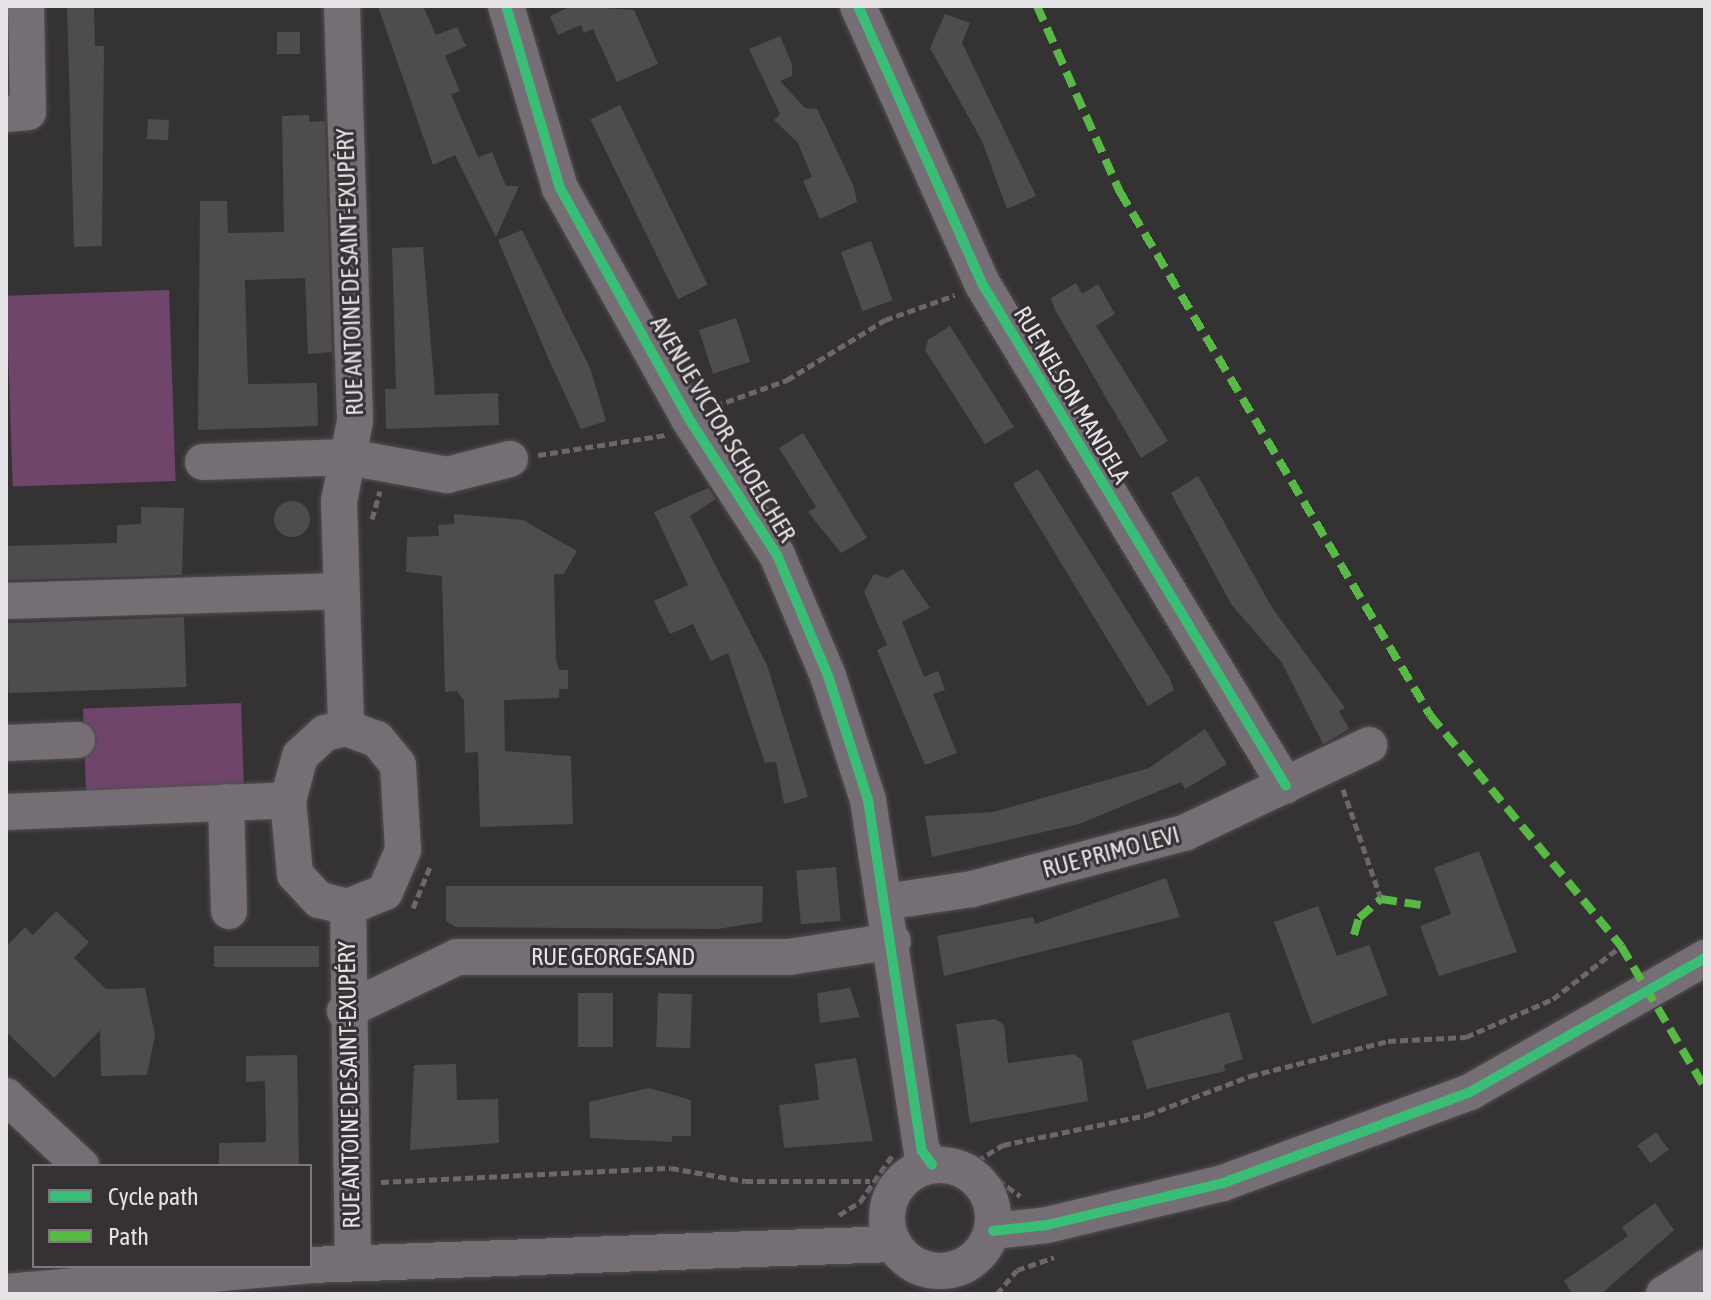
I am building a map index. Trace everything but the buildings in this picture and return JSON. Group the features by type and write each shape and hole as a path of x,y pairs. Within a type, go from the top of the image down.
{"street":[{"path":"6,114 28,112 26,6"},
{"name":"RUE ANTOINE DE SAINT-EXUPÉRY","path":"342,6 355,421 339,501 346,728"},
{"name":"AVENUE VICTOR SCHOELCHER","path":"506,6 560,188 674,430 777,555 828,676 868,800 893,941 922,1151 932,1165"},
{"name":"RUE NELSON MANDELA","path":"858,6 983,285 1286,786"},
{"path":"203,462 348,457 447,475 510,459"},
{"path":"6,601 341,591"},
{"name":"RUE ANTOINE DE SAINT-EXUPÉRY","path":"346,728 377,739 398,765 403,850 385,892 348,907 319,900 295,874 288,800 300,756 325,733 346,728"},
{"path":"6,743 77,740"},
{"name":"RUE PRIMO LEVI","path":"885,902 972,889 1155,842 1286,786 1328,762 1369,745"},
{"path":"6,812 288,800"},
{"path":"226,802 229,911"},
{"name":"RUE ANTOINE DE SAINT-EXUPÉRY","path":"325,1265 345,1011 348,907"},
{"name":"RUE GEORGE SAND","path":"345,1011 457,957 789,957 893,941"},
{"path":"325,1265 893,1244 939,1283 987,1242 1223,1183 1470,1092 1705,958"},
{"path":"6,1096 79,1164"},
{"path":"893,1244 892,1194 932,1165 966,1171 980,1182 990,1196 987,1242 963,1294"},
{"path":"6,1292 128,1274 259,1268"},
{"path":"1664,1294 1705,1268"}],"path":[{"path":"510,459 643,444 744,391 787,380 885,320 983,285"},
{"path":"1328,762 1351,804 1350,819 1381,899"},
{"path":"399,918 429,883 431,851"},
{"path":"977,1161 1003,1145 1147,1115 1250,1076 1388,1041 1466,1037 1553,999 1621,946"},
{"path":"834,1217 860,1202 870,1181 891,1159 893,1140"},
{"path":"370,1183 671,1168 745,1181 870,1181"}],"shaded area":[{"path":"169,290 176,481 13,487 6,296"},
{"path":"241,703 244,790 86,795 83,709"}],"marked path":[{"path":"1037,6 1120,192 1430,715 1621,946 1705,1088"},
{"path":"1354,935 1359,918 1381,899 1428,906"}],"cycle path":[{"path":"506,6 560,188 689,419 777,555 828,676 868,800 922,1151 932,1165"},
{"path":"858,6 983,285 1286,786"},
{"path":"993,1231 1047,1225 1223,1183 1470,1092 1705,958"}]}
